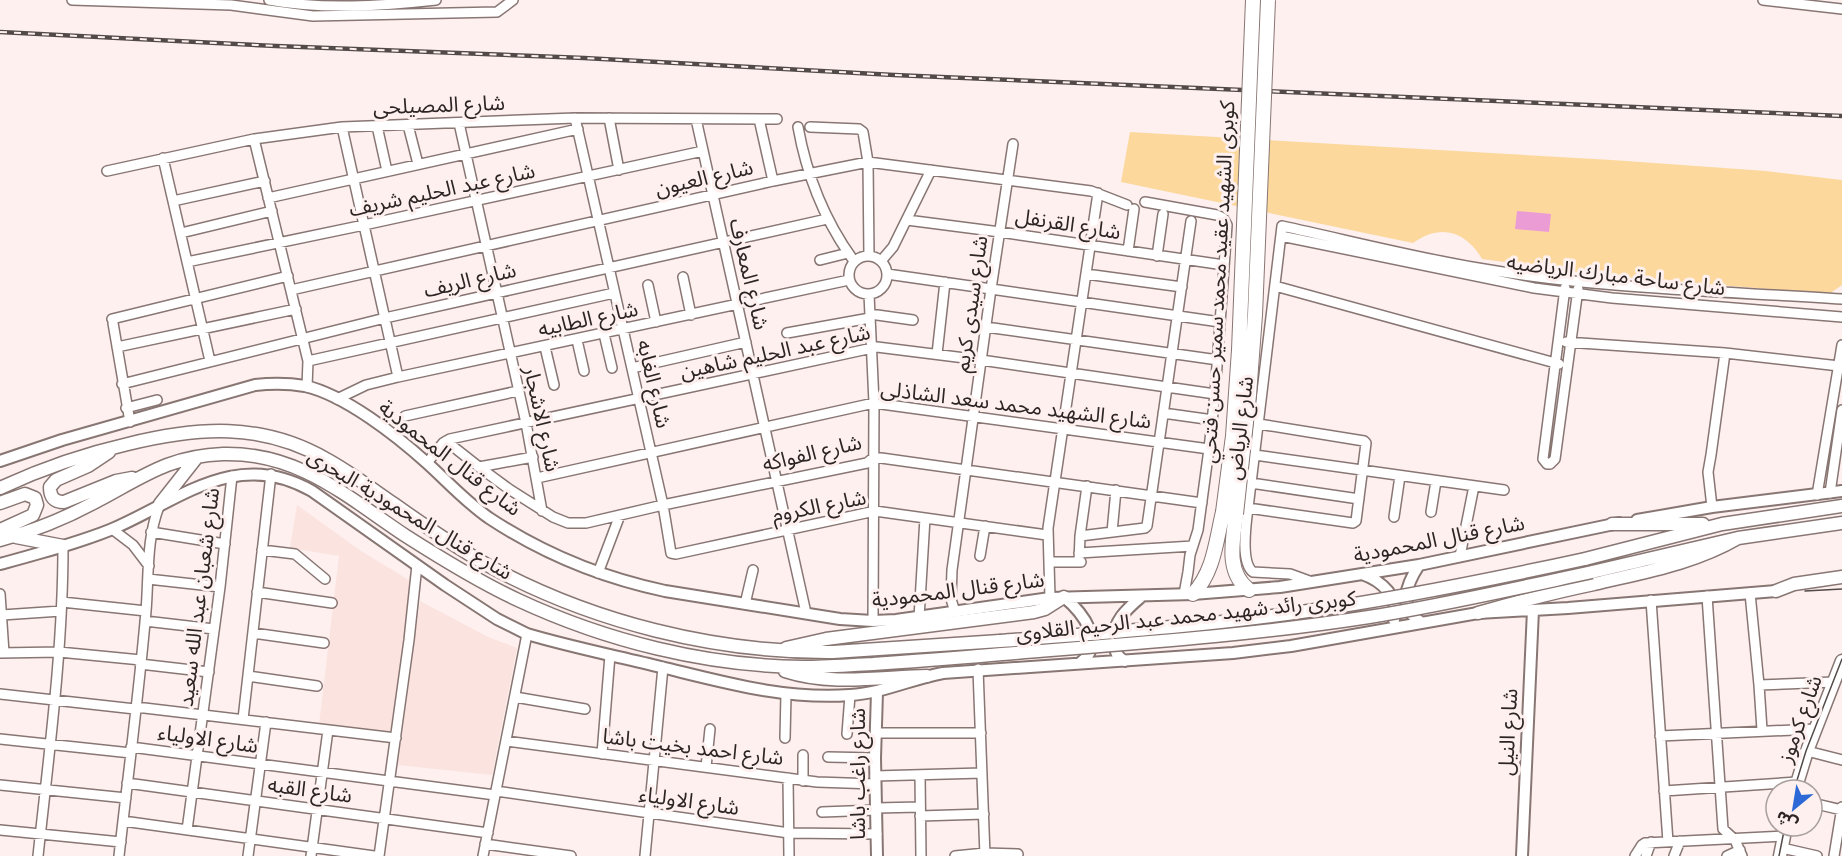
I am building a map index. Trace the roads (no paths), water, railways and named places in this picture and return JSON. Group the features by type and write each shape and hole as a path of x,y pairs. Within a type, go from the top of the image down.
{"main road":[{"name":"كوبرى الشهيد عقيد محمد سمير حسن فتحي","path":"1188,594 1202,583 1236,512 1233,436 1239,350 1252,0"},
{"name":"كوبرى الشهيد عقيد محمد سمير حسن فتحي","path":"1249,590 1240,581 1233,563 1255,315 1268,0"},
{"name":"شارع قنال المحمودية البحرى","path":"0,488 52,466 114,447 184,432 220,430 257,434 310,450 342,468 459,548 536,589 585,609 644,626 711,641 779,650"},
{"path":"114,447 88,466 56,480 50,488 52,497 59,502 64,502 116,481 137,477"},
{"name":"شارع قنال المحمودية البحرى","path":"0,540 15,537 80,510 137,477 167,464 197,457 238,454 258,457 297,467 333,485 458,569 517,600 632,641 718,659 773,666"},
{"path":"160,504 197,457"},
{"path":"0,503 25,494 32,496 38,505 33,515 0,530"},
{"path":"1612,525 1722,524 1842,506"},
{"path":"1478,613 1678,564 1708,554 1738,538 1842,523"},
{"name":"كوبرى رائد شهيد محمد عبد الرحيم القلاوى","path":"779,650 833,652 1000,641 1306,612 1585,559 1722,524"},
{"path":"15,537 63,546"},
{"name":"كوبرى رائد شهيد محمد عبد الرحيم القلاوى","path":"773,666 836,666 1002,654 1188,639 1324,623 1461,600 1738,538"},
{"path":"1776,591 1794,584 1842,577"},
{"path":"779,650 826,639 1034,612 1045,609 1064,597"},
{"name":"شارع كرموز","path":"1799,778 1842,661"},
{"path":"773,666 817,679 927,676"}],"street":[{"path":"72,0 331,6 436,0"},
{"path":"271,3 313,16 497,12 513,0"},
{"path":"1763,0 1842,9"},
{"name":"شارع المصيلحى","path":"107,171 254,139 342,127 575,118 777,119"},
{"name":"شارع الغابه","path":"575,118 663,505 671,553"},
{"path":"609,118 618,170"},
{"name":"شارع المعارف","path":"696,119 806,613"},
{"path":"759,119 773,181"},
{"name":"شارع الاشجار","path":"459,123 526,423 542,511"},
{"path":"408,125 418,164"},
{"path":"377,126 387,171"},
{"path":"342,127 398,377"},
{"path":"798,127 808,173 827,219 854,261"},
{"path":"810,127 859,129 863,132 868,162 869,256"},
{"path":"268,198 578,129"},
{"path":"254,139 308,361 307,387"},
{"name":"شارع سيدى كريم","path":"955,612 950,584 1013,144"},
{"name":"شارع عبد الحليم شريف","path":"187,262 703,151"},
{"path":"163,158 210,361"},
{"name":"شارع العيون","path":"291,290 808,173 868,162 1098,193 1131,207 1128,251"},
{"path":"881,261 893,248 931,170"},
{"path":"173,201 264,181"},
{"path":"1050,598 1047,535 1098,193"},
{"path":"1145,202 1217,214 1224,218 1227,225 1213,420 1198,530 1193,546 1188,594"},
{"path":"181,233 272,212"},
{"path":"1157,256 1163,214"},
{"name":"شارع الريف","path":"122,384 385,318 827,219"},
{"name":"شارع القرنفل","path":"907,220 1224,265"},
{"path":"1080,537 1147,527 1191,221"},
{"name":"شارع الرياض","path":"1281,231 1251,483 1236,512 1249,569 1256,573 1290,574 1312,582"},
{"name":"شارع ساحة مبارك الرياضيه","path":"1281,231 1478,268 1566,280 1842,298"},
{"name":"شارع ساحة مبارك الرياضيه","path":"1281,231 1534,288 1842,317"},
{"path":"820,260 848,253"},
{"path":"869,256 881,261 887,274 882,288 869,294 855,289 849,280 849,270 854,261 869,256"},
{"path":"887,274 1220,322"},
{"path":"1086,274 1182,287"},
{"path":"130,422 113,321 288,276"},
{"path":"683,277 691,315"},
{"name":"شارع الطابيه","path":"337,399 366,385 398,377 849,280"},
{"path":"1566,280 1543,459 1547,464 1551,464 1555,459 1579,281"},
{"path":"937,354 945,282"},
{"path":"648,285 656,322"},
{"path":"1275,286 1568,366"},
{"path":"308,361 614,293"},
{"path":"869,294 874,403 873,621"},
{"path":"117,347 296,309"},
{"path":"787,333 870,316 913,320"},
{"path":"986,327 1218,360"},
{"path":"604,334 612,368"},
{"path":"577,340 584,371"},
{"path":"632,368 746,342"},
{"path":"1558,342 1725,353 1839,366"},
{"path":"1830,493 1842,345"},
{"path":"545,347 554,385"},
{"name":"شارع عبد الحليم شاهين","path":"446,441 639,398 883,348 1215,394"},
{"path":"1712,507 1709,464 1725,353"},
{"name":"شارع قنال المحمودية","path":"0,461 63,440 255,385 290,384 307,387 337,399 384,429 428,463 468,501 490,518 546,549 598,573 642,586 745,604 840,619 873,621 919,618 1050,598 1188,594 1249,590 1312,582 1419,565 1712,507 1842,491"},
{"path":"405,416 518,391"},
{"path":"126,408 157,400"},
{"name":"شارع الشهيد محمد سعد الشاذلى","path":"537,478 874,403 1209,449"},
{"path":"1163,413 1213,420"},
{"path":"1817,495 1838,415"},
{"path":"1236,512 1353,523 1356,520 1366,443 1364,440 1259,424"},
{"path":"428,463 446,441"},
{"name":"شارع الفواكه","path":"446,441 542,511 561,521 573,524 867,463 874,457 1202,502"},
{"path":"1255,455 1504,490"},
{"path":"479,467 532,457"},
{"path":"0,564 112,529 203,485 232,476 252,473 271,474 312,491 497,619 527,634 734,685 786,694 850,695 877,692 927,676 978,669 1233,653 1291,646 1478,613 1776,591"},
{"path":"243,719 271,474"},
{"name":"شارع شعبان عبد الله سعيد","path":"187,830 220,587 232,476"},
{"path":"1394,517 1400,476"},
{"path":"1431,512 1436,481"},
{"path":"1251,483 1359,498"},
{"path":"1080,559 1080,537 1087,486"},
{"path":"1460,556 1473,486"},
{"path":"1112,532 1116,490"},
{"path":"119,856 146,616 151,532 160,504"},
{"name":"شارع الكروم","path":"671,553 676,554 875,511 1047,535"},
{"path":"598,573 620,515"},
{"path":"919,618 925,518"},
{"path":"980,556 985,526"},
{"path":"112,529 133,545 149,566"},
{"path":"151,532 225,544"},
{"path":"38,856 55,700 62,607 63,546"},
{"path":"1050,562 1193,546"},
{"path":"262,550 295,554 325,579"},
{"path":"123,821 250,839 312,852 376,856 396,738 417,565"},
{"path":"1419,565 1409,583 1406,601 1413,618 1422,623"},
{"path":"745,604 753,570"},
{"path":"1362,574 1379,582 1391,596 1396,614 1390,628"},
{"path":"148,579 220,587"},
{"path":"257,592 332,603"},
{"path":"1750,593 1762,730"},
{"path":"0,594 2,653 58,652 209,672"},
{"path":"1125,661 1116,652 1114,629 1124,613 1142,596"},
{"path":"1707,596 1723,829 1741,853 1727,856"},
{"path":"1064,597 1082,614 1089,627 1091,649 1080,663"},
{"path":"1651,600 1668,842"},
{"path":"2,615 62,607 146,616 214,629"},
{"name":"شارع النيل","path":"1522,856 1533,610"},
{"path":"253,633 324,643"},
{"path":"483,856 527,634"},
{"path":"602,754 610,655"},
{"path":"645,856 663,667"},
{"path":"978,669 985,854"},
{"path":"248,676 317,686"},
{"path":"1759,685 1834,682"},
{"name":"شارع راغب باشا","path":"877,692 877,733 874,758 878,856"},
{"path":"0,694 243,719 396,738"},
{"path":"785,738 786,694"},
{"path":"847,734 850,695"},
{"path":"515,697 585,709"},
{"path":"248,856 267,722"},
{"path":"706,767 710,729"},
{"path":"1660,736 1816,729"},
{"path":"312,852 328,730"},
{"path":"877,733 981,733"},
{"name":"شارع الاولياء","path":"0,739 197,756 496,793 789,833 877,834"},
{"name":"شارع احمد بخيت باشا","path":"506,741 826,783 920,775 982,773"},
{"path":"1807,751 1842,760"},
{"path":"802,781 803,755"},
{"path":"828,757 874,758"},
{"path":"920,775 921,856"},
{"path":"788,778 789,856"},
{"name":"شارع القبه","path":"127,783 488,833"},
{"path":"0,785 126,798"},
{"path":"1664,791 1720,786 1764,786"},
{"path":"1824,805 1842,809 1834,856"},
{"path":"822,812 876,809 984,814"},
{"path":"0,830 121,842"},
{"path":"1635,856 1643,844 1651,842 1732,838 1783,842 1816,856"},
{"path":"1674,856 1680,841"},
{"path":"1646,856 1651,842"},
{"path":"485,844 571,856"},
{"path":"955,856 1017,854"}],"tram line":[{"path":"1805,591 1842,589"},
{"path":"1798,778 1842,659"},
{"path":"1779,856 1783,838"}],"railway":[{"path":"0,32 584,58 894,75 1842,116"}]}
